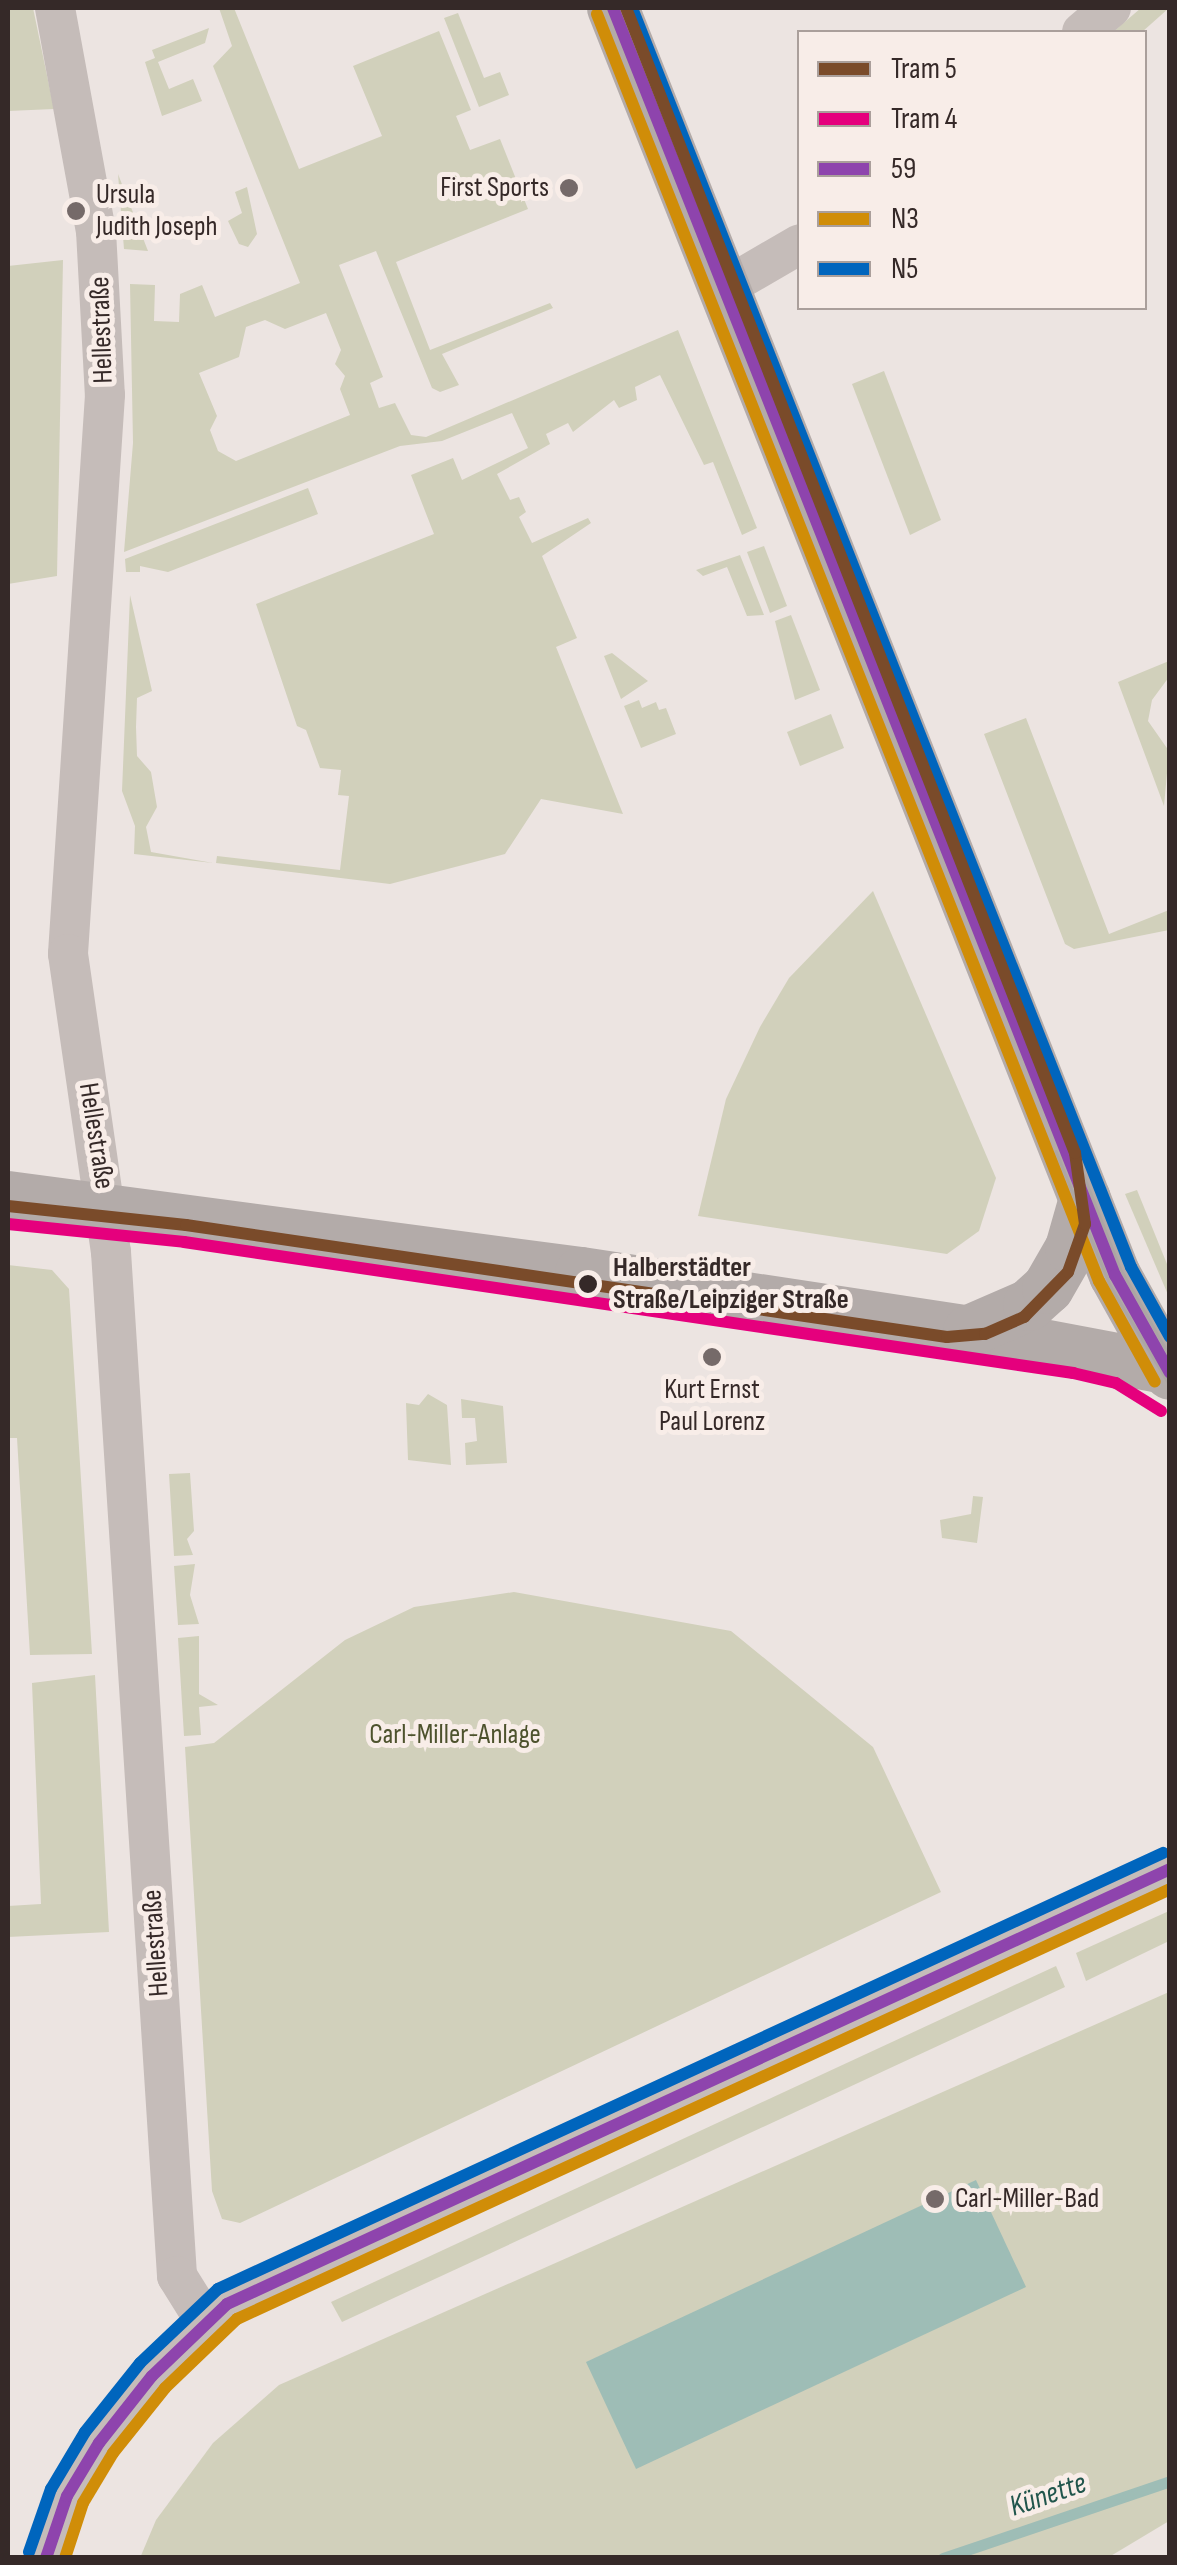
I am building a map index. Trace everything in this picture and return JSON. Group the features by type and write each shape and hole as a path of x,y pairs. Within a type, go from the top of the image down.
{"main road":[{"path":"612,8 1123,1293 1167,1371"},
{"path":"8,1197 107,1207 968,1331 1167,1371"},
{"path":"968,1331 1029,1305 1048,1288 1072,1248 1085,1199"}],"street":[{"name":"Hellestraße","path":"54,8 92,199 102,314 104,441 68,954 107,1207 177,2276 205,2321"},
{"path":"1084,30 1111,8"},
{"path":"721,290 797,246"},
{"path":"46,2558 67,2496 98,2443 205,2321 255,2287 1170,1869"}],"green space":[{"path":"8,8 33,8 54,109 8,111"},
{"path":"219,8 234,8 299,169 382,136 353,66 439,31 471,110 456,116 470,150 500,139 528,209 396,262 430,350 550,303 553,308 442,354 459,385 440,392 432,388 376,251 339,265 383,377 370,383 379,408 395,403 411,435 426,437 678,330 757,528 742,535 713,462 704,465 660,375 635,387 637,400 619,408 614,400 573,432 568,423 546,434 550,444 497,474 510,500 519,497 526,512 519,517 532,543 588,518 591,523 542,556 577,638 556,647 623,814 541,799 505,854 390,884 216,863 217,856 340,870 349,796 338,795 341,770 320,768 306,730 297,726 256,604 434,534 411,475 453,458 462,480 528,448 512,413 442,441 400,446 124,552 133,443 130,284 155,285 154,321 179,322 180,294 202,285 215,317 300,283 213,66 232,46","holes":["326,313 341,350 335,364 345,376 340,389 350,415 236,461 218,451 210,430 217,416 199,373 239,357 246,327 265,320 285,329"]},
{"path":"1141,8 1169,8 1144,30 1115,30"},
{"path":"458,13 484,78 500,72 509,95 479,107 444,18"},
{"path":"209,28 205,43 158,62 169,89 193,79 202,101 162,116 145,62 155,58 152,50"},
{"path":"118,174 141,233 148,251 124,249"},
{"path":"247,187 257,234 248,247 239,244 228,221 242,213 235,192"},
{"path":"63,260 57,576 8,584 8,266"},
{"path":"884,371 941,520 910,535 852,384"},
{"path":"308,488 318,514 168,572 140,566 140,572 126,572 125,559"},
{"path":"764,546 787,606 770,613 747,552"},
{"path":"740,555 764,615 747,616 727,567 703,576 696,570"},
{"path":"130,595 152,691 137,698 136,727 137,756 151,772 157,807 146,827 151,852 213,863 134,854 135,826 122,791"},
{"path":"791,615 820,690 795,700 775,621"},
{"path":"612,653 648,681 621,699 604,656"},
{"path":"1169,661 1169,677 1152,700 1148,721 1169,751 1164,806 1118,682"},
{"path":"639,700 642,708 656,702 659,710 666,708 676,734 641,748 624,706"},
{"path":"831,714 844,748 800,766 787,732"},
{"path":"1026,718 1109,934 1169,910 1169,930 1074,949 1065,944 984,734"},
{"path":"873,891 996,1178 979,1231 947,1254 698,1216 726,1099 760,1027 789,978"},
{"path":"1137,1190 1169,1269 1169,1297 1125,1194"},
{"path":"8,1265 52,1270 69,1289 92,1654 30,1655 17,1438 8,1438"},
{"path":"428,1394 447,1405 451,1465 408,1460 406,1403 419,1405"},
{"path":"461,1399 503,1406 507,1463 466,1465 465,1443 477,1441 475,1418 462,1418"},
{"path":"190,1473 194,1531 187,1539 193,1555 174,1556 169,1474"},
{"path":"973,1496 983,1497 977,1543 942,1538 940,1520 971,1514"},
{"path":"195,1564 190,1595 199,1624 178,1625 174,1566"},
{"name":"Carl-Miller-Anlage","path":"514,1592 731,1631 873,1747 941,1892 240,2223 222,2219 212,2191 185,1747 214,1743 345,1640 414,1607"},
{"path":"199,1636 199,1694 218,1705 199,1707 201,1735 184,1736 178,1638"},
{"path":"95,1675 109,1932 8,1937 8,1906 41,1904 32,1683"},
{"path":"1169,1911 1169,1941 1086,1981 1076,1953"},
{"path":"1056,1966 1065,1987 342,2322 331,2302"},
{"name":"Carl-Miller-Bad","path":"1169,1992 1169,2521 1109,2557 140,2558 156,2520 213,2443 279,2385"}],"water":[{"path":"976,2180 1026,2287 636,2469 586,2362"}],"waterway":[{"name":"Künette","path":"943,2558 1170,2481"}],"tram line":[{"name":"5","path":"8,1206 186,1225 947,1337 985,1334 1024,1317 1068,1272 1085,1224 1075,1153 626,8"},
{"path":"1056,1151 1111,1287 1170,1385"},
{"path":"1075,1153 1120,1268 1170,1356"},
{"name":"4","path":"8,1224 184,1242 1073,1373 1116,1383 1161,1411"}],"transit line":[{"name":"59","path":"613,8 1115,1275 1170,1373"},
{"name":"N5","path":"632,8 1131,1267 1170,1337"},
{"name":"N3","path":"597,14 1099,1281 1155,1382"},
{"name":"N5","path":"29,2552 51,2489 85,2432 140,2363 218,2289 1163,1853"},
{"name":"59","path":"46,2558 67,2496 99,2443 152,2376 227,2304 1170,1869"},
{"name":"N3","path":"65,2558 83,2503 113,2453 165,2388 237,2319 1170,1889"}],"place":[{"name":"First Sports","path":"569,188"},
{"name":"Ursula Judith Joseph","path":"76,211"},
{"name":"Halberstädter Straße/Leipziger Straße","path":"588,1284"},
{"name":"Kurt Ernst Paul Lorenz","path":"712,1357"},
{"name":"Carl-Miller-Bad","path":"935,2199"}]}
